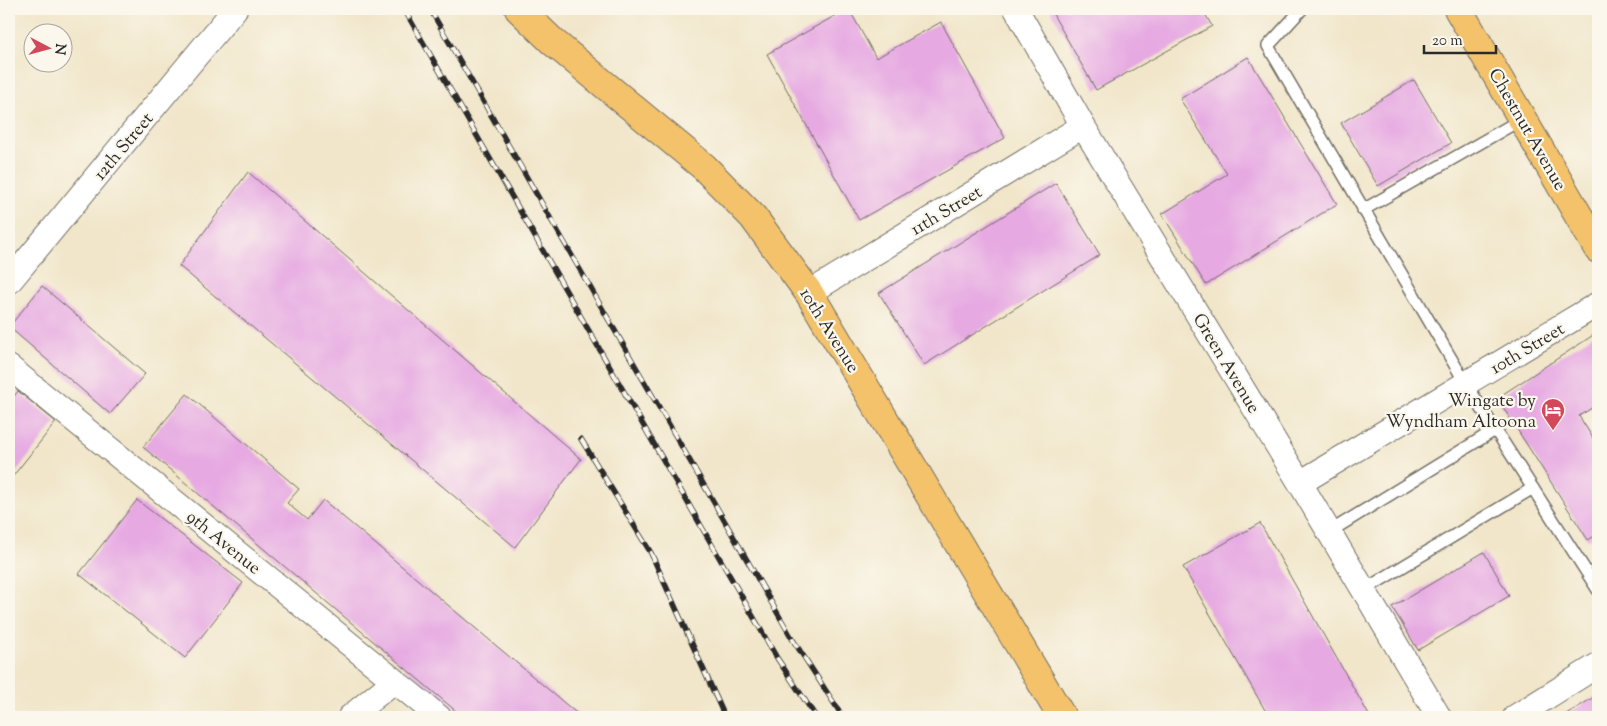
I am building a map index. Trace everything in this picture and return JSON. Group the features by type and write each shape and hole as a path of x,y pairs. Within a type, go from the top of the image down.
{"main road":[{"name":"10th Avenue","path":"519,9 553,42 704,167 753,217 809,293 1062,717"},
{"name":"Chestnut Avenue","path":"1458,9 1598,249"}],"street":[{"name":"12th Street","path":"9,282 235,9"},
{"name":"Green Avenue","path":"1016,9 1083,126 1300,483 1439,717"},
{"name":"11th Street","path":"809,293 1083,126"},
{"name":"10th Street","path":"1300,483 1598,304"},
{"name":"9th Avenue","path":"9,367 439,717"},
{"path":"1515,717 1598,664"},
{"path":"350,717 394,681"}],"lane":[{"path":"1302,9 1268,46 1466,384 1598,590"},
{"path":"1363,210 1522,119"},
{"path":"1329,532 1495,430"},
{"path":"1364,590 1533,488"}],"building":[{"path":"849,9 876,58 941,22 1005,138 859,220 767,54"},
{"path":"1050,9 1202,9 1212,26 1096,90"},
{"path":"1248,57 1337,204 1206,285 1162,214 1227,174 1180,99"},
{"path":"1414,80 1451,143 1378,186 1341,123"},
{"path":"248,172 581,459 515,547 179,266"},
{"path":"1056,183 1100,255 924,365 879,293"},
{"path":"42,286 145,374 110,414 9,327"},
{"name":"Wingate by Wyndham Altoona","path":"1598,332 1598,404 1579,416 1598,446 1598,534 1588,540 1497,398"},
{"path":"18,391 56,422 9,481 9,403"},
{"path":"187,394 299,489 287,503 307,520 323,500 581,717 463,717 143,447"},
{"path":"137,500 243,583 185,658 79,574"},
{"path":"1260,523 1370,717 1269,717 1183,567"},
{"path":"1484,552 1509,596 1418,650 1392,607"},
{"path":"1598,695 1598,717 1561,717"}],"railway":[{"path":"404,9 777,658 816,717"},
{"path":"430,9 793,640 843,717"},
{"path":"581,439 651,553 725,717"}],"place":[{"name":"Wingate by Wyndham Altoona","path":"1553,431"}]}
